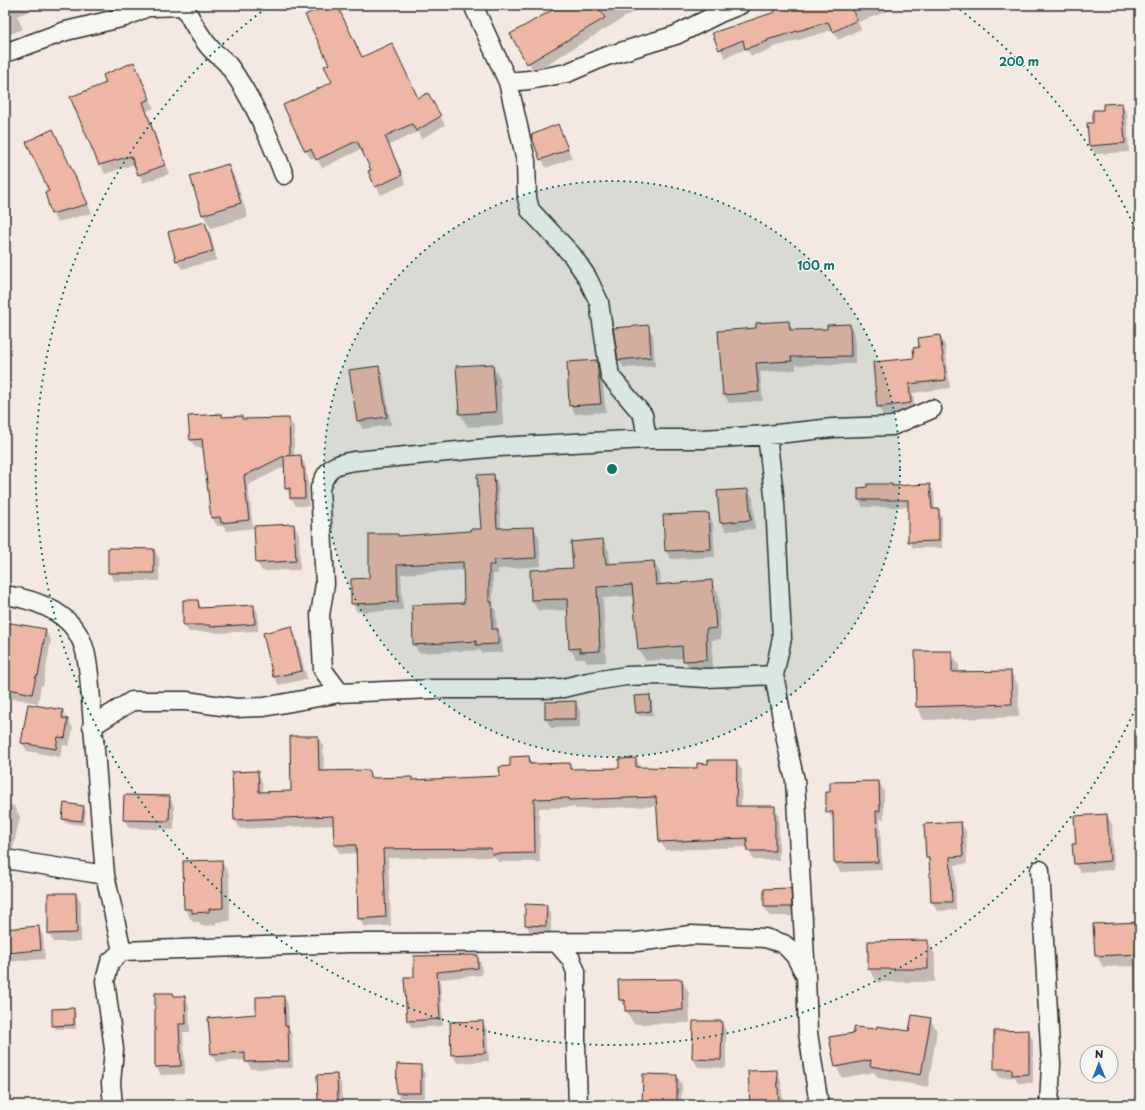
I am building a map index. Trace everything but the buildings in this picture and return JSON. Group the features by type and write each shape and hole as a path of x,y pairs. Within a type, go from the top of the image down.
{"street":[{"path":"473,5 508,82 526,161 527,198 530,210 572,255 587,277 599,302 610,376 643,415 647,439"},
{"path":"508,82 567,73 604,57 676,34 740,5"},
{"path":"5,53 66,31 125,17 151,6 184,6 196,29 211,49 228,65 238,80 269,136 284,175"},
{"path":"340,693 323,670 320,615 325,584 320,488 325,474 334,466 355,461 452,451 647,439 703,439 833,428 892,426 932,409"},
{"path":"767,434 774,503 782,638 774,675 788,753 795,780 808,1033 819,1105"},
{"path":"5,595 40,604 61,614 78,633 85,650 89,675 105,875 122,951"},
{"path":"92,726 132,701 186,701 236,708 264,706 340,693 439,688 563,688 588,682 626,676 657,675 706,678 774,675"},
{"path":"5,859 105,875"},
{"path":"1040,870 1051,1064 1049,1105"},
{"path":"113,1105 111,1083 114,1049 106,981 110,962 122,951 350,943 637,942 691,935 765,938 784,944 795,956 806,976"},
{"path":"557,943 571,959 576,972 578,1105"}]}
